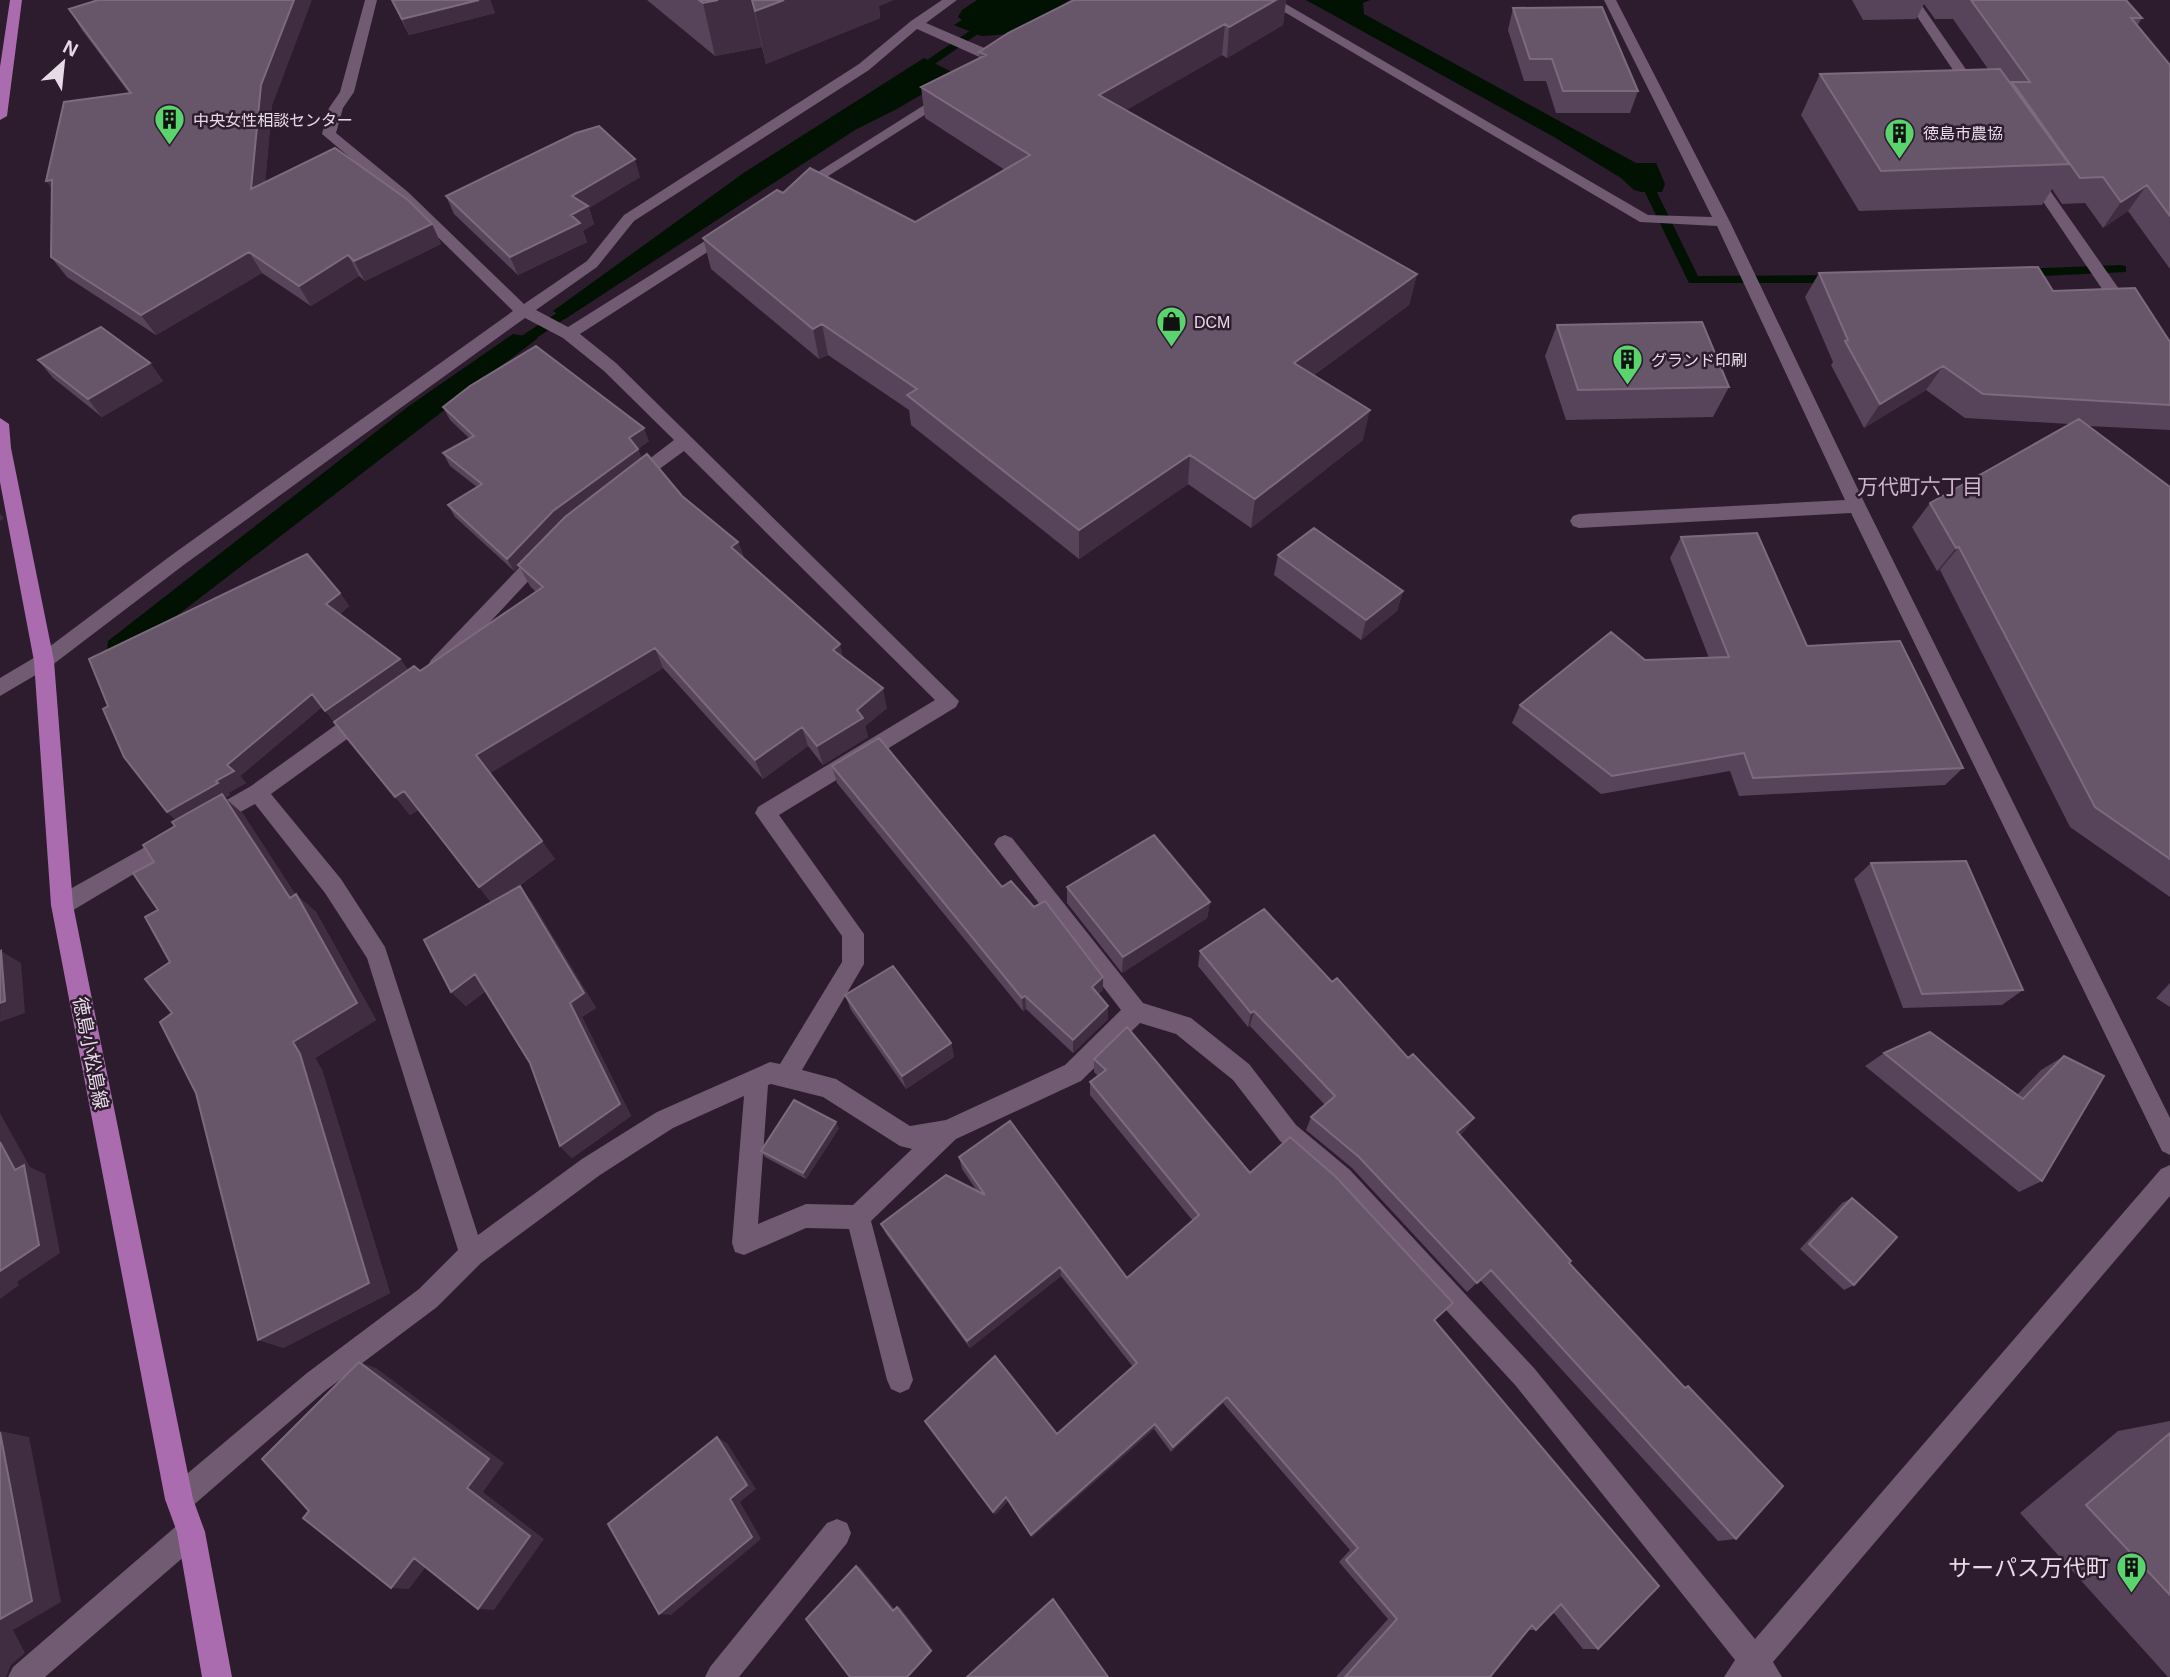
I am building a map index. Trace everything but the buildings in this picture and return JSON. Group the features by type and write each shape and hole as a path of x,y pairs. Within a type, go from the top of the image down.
{"main road":[{"path":"0,116 4,44 16,0"},
{"name":"徳島小松島線","path":"0,424 2,448 44,661 62,905 179,1499 191,1532 217,1677"}],"street":[{"path":"371,0 347,92 336,108 329,134 403,195 530,315 565,333 610,367 949,701 765,813 853,934 853,964 785,1077"},
{"path":"0,688 44,661 179,559 530,315 592,264 629,218 864,67 916,24 951,0"},
{"path":"1270,0 1645,219 1722,222"},
{"path":"1610,0 1722,222 1857,506 2170,1143"},
{"path":"1912,0 1982,101"},
{"path":"916,24 1000,61"},
{"path":"790,194 965,83"},
{"path":"2020,157 2139,331"},
{"path":"565,333 744,223"},
{"path":"616,493 684,442"},
{"path":"1579,521 1857,506"},
{"path":"419,678 441,663 557,540"},
{"path":"62,905 258,792 386,701"},
{"path":"258,792 333,886 377,954 472,1254"},
{"path":"1005,844 1136,1011 1183,1026 1241,1072 1288,1133 1341,1178 1525,1377 1754,1671 2170,1177"},
{"path":"179,1499 316,1381 428,1298 472,1254 552,1198 590,1167 665,1119 771,1073 828,1087 908,1138 948,1131 1073,1073 1136,1011"},
{"path":"757,1080 744,1243 806,1216 858,1217 948,1131"},
{"path":"858,1217 900,1380"},
{"path":"23,1677 191,1532"},
{"path":"720,1677 837,1533"}],"shaded area":[{"path":"977,0 1069,0 1024,33 981,36 954,25 962,20 958,17 962,10"},
{"path":"1306,0 1370,0 1363,3 1364,14 1636,163 1656,163 1665,184 1662,192 1634,190 1621,178 1554,137"},
{"path":"924,58 956,74 855,130 565,319 553,311 745,172"},
{"path":"513,334 538,338 105,671 108,641 409,406"}],"waterway":[{"path":"912,75 1022,0"},
{"path":"1642,174 1694,280 1838,279"},
{"path":"2020,273 2121,269"},
{"path":"511,349 580,302"}],"place":[{"name":"中央女性相談センター","path":"170,147"},
{"name":"徳島市農協","path":"1900,160"},
{"name":"DCM","path":"1171,349"},
{"name":"グランド印刷","path":"1628,387"},
{"name":"サーパス万代町","path":"2132,1595"}],"district":[{"name":"万代町六丁目","path":"1920,487"}]}
